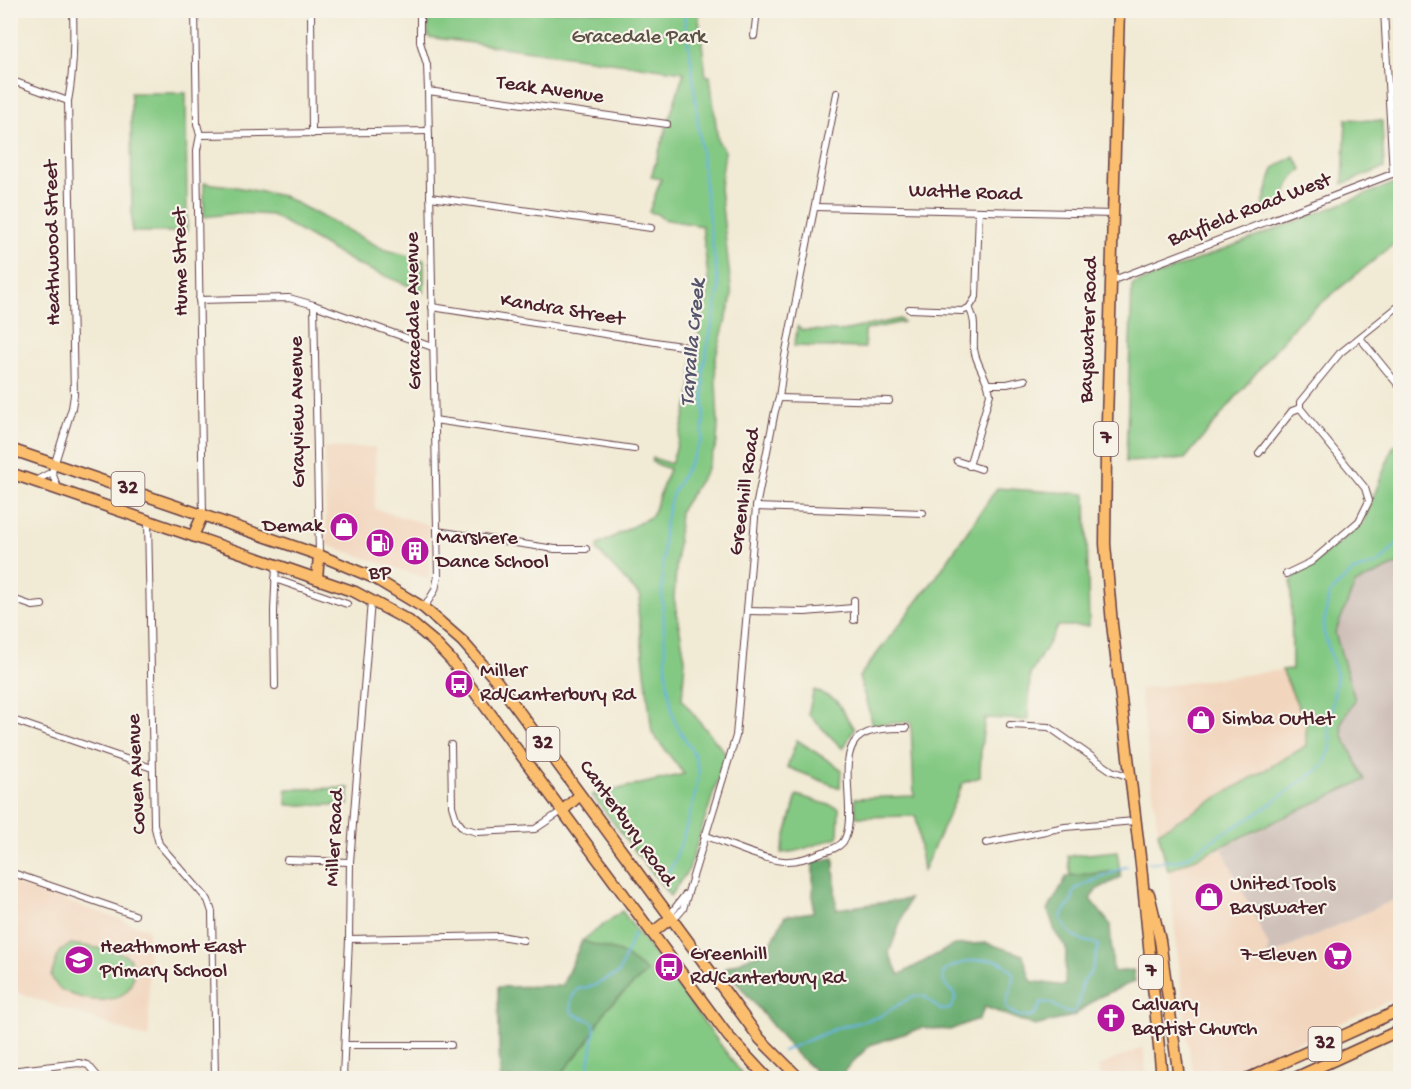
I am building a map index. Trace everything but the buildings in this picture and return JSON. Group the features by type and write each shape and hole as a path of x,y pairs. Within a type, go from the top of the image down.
{"main road":[{"name":"Bayswater Road","path":"1119,10 1105,544 1162,1078"},
{"name":"Canterbury Road","path":"10,449 52,468 203,514 319,555 374,578 423,608 462,641 496,680 760,1039 799,1078"},
{"name":"Canterbury Road","path":"10,473 317,579 371,600 410,621 451,660 728,1036 767,1078"},
{"path":"193,536 203,514"},
{"path":"317,579 319,555"},
{"path":"562,811 580,795"},
{"name":"Bayswater Road","path":"1141,865 1159,936 1179,1078"},
{"path":"652,933 671,918"},
{"path":"1147,935 1159,936"},
{"name":"32","path":"1249,1078 1401,1010"},
{"name":"32","path":"1295,1078 1401,1030"},
{"path":"1349,1033 1360,1049"},
{"path":"1174,1051 1187,1078"}],"street":[{"name":"Heathwood Street","path":"52,468 72,408 74,395 68,101 73,53 73,10"},
{"name":"Hume Street","path":"195,10 197,124 200,135 197,150 203,514"},
{"path":"311,10 312,134"},
{"name":"Gracedale Avenue","path":"420,10 420,42 427,65 428,91 437,531 437,583 423,608"},
{"path":"754,36 757,10"},
{"path":"1384,10 1393,174"},
{"path":"10,80 68,101"},
{"name":"Teak Avenue","path":"428,91 667,124"},
{"name":"Greenhill Road","path":"671,918 681,913 736,735 756,507 837,93"},
{"path":"200,135 428,131"},
{"name":"Bayfield Road West","path":"1112,281 1401,171"},
{"path":"430,197 651,228"},
{"name":"Wattle Road","path":"815,207 1114,214"},
{"path":"909,309 962,311 969,308 976,297 979,212"},
{"path":"199,300 289,298 432,346"},
{"name":"Grayview Avenue","path":"314,305 319,555"},
{"path":"1286,574 1311,562 1359,520 1369,501 1365,488 1300,408 1300,402 1340,353 1401,305"},
{"name":"Kandra Street","path":"432,307 687,347"},
{"path":"969,308 974,320 974,351 989,384 990,394 969,466"},
{"path":"1360,339 1401,387"},
{"path":"989,384 1007,384 1025,380"},
{"path":"779,398 889,401"},
{"path":"1258,453 1292,411 1300,408"},
{"path":"434,420 634,449"},
{"path":"957,461 981,469"},
{"path":"35,481 52,468 58,489"},
{"path":"756,507 923,513"},
{"name":"Coven Avenue","path":"148,520 154,824 159,844 207,900 212,912 215,1078"},
{"path":"437,531 555,549 586,549"},
{"path":"275,686 276,565"},
{"path":"275,579 347,604"},
{"path":"10,598 33,606 42,605"},
{"name":"Miller Road","path":"343,1078 350,862 371,600"},
{"path":"854,600 854,620"},
{"path":"748,611 805,612 853,608"},
{"path":"10,719 152,768"},
{"path":"1010,725 1049,727 1112,771 1130,777"},
{"path":"704,835 784,861 800,859 837,847 842,844 846,834 849,759 854,745 858,739 876,731 906,728"},
{"path":"452,745 452,806 456,819 463,828 477,832 536,830 562,811"},
{"path":"986,843 1065,827 1135,821"},
{"path":"287,860 350,862"},
{"path":"10,872 135,915"},
{"path":"349,939 500,936 523,940"},
{"path":"345,1045 451,1045"},
{"path":"10,1071 79,1063 93,1070 99,1078"}],"shaded area":[{"path":"375,447 375,509 429,525 429,579 327,545 324,448"},
{"path":"1400,563 1400,897 1268,957 1268,945 1222,848 1364,780 1343,736 1341,723 1355,700 1335,633 1355,584"},
{"path":"1282,670 1306,724 1306,746 1158,832 1140,689"},
{"path":"1222,848 1268,945 1269,957 1400,897 1400,996 1219,1078 1197,1078 1190,1059 1168,871"},
{"name":"Heathmont East Primary School","path":"11,882 148,929 149,1039 11,990"},
{"path":"1143,1047 1147,1078 1107,1078 1105,1075 1100,1077 1098,1067"}],"green space":[{"name":"Gracedale Park","path":"428,11 698,11 706,76 710,76 718,141 725,151 720,188 732,297 715,360 717,443 706,471 680,511 674,598 685,659 682,700 726,754 689,869 670,896 592,795 684,774 652,733 638,610 641,597 597,550 598,545 652,516 669,469 652,462 653,458 671,464 690,394 693,360 709,286 702,226 663,219 649,212 661,179 651,177 684,72 428,37"},
{"path":"131,93 186,93 187,232 132,232"},
{"path":"1346,119 1382,121 1384,168 1343,184"},
{"path":"1294,156 1302,169 1290,182 1282,207 1259,217 1274,168"},
{"path":"1400,181 1400,239 1297,323 1185,459 1126,462 1132,285"},
{"path":"204,183 283,196 383,249 424,260 424,292 358,265 272,215 237,213 204,217"},
{"path":"900,319 903,322 865,330 865,348 794,346 798,326 801,330 842,331"},
{"path":"1400,442 1400,563 1355,584 1335,633 1355,700 1341,723 1343,736 1365,780 1168,871 1158,832 1306,746 1306,724 1282,670 1292,669 1291,582 1296,575 1363,523 1393,447"},
{"path":"997,488 1086,494 1089,626 1058,626 1030,675 1028,720 985,718 980,777 963,783 923,871 916,816 856,817 855,798 914,796 911,722 873,725 859,677 937,576"},
{"path":"814,690 836,700 854,729 843,749 808,714"},
{"path":"797,740 841,769 840,788 787,767"},
{"path":"349,788 348,805 287,805 286,789"},
{"path":"797,795 839,808 838,837 797,851 781,853"},
{"path":"1117,851 1120,871 1071,876 1068,856"},
{"path":"834,858 836,909 909,899 889,953 899,975 954,945 987,943 1023,955 1031,981 1065,986 1066,947 1056,934 1048,910 1067,876 1120,871 1121,877 1096,890 1090,899 1110,924 1113,972 1133,970 1135,981 1097,998 1073,1016 1035,1026 985,1007 978,1021 975,1020 950,1030 922,1028 870,1045 846,1069 841,1078 823,1078 795,1053 725,968 768,949 785,916 813,912 813,862"},
{"path":"622,911 745,1078 500,1078 498,987 562,986 582,941"},
{"path":"582,941 620,952 647,972 607,1008 587,1043 558,1078 500,1078 498,987 562,986"},
{"path":"71,944 106,949 128,957 133,969 130,986 123,994 105,1000 82,998 60,989 51,976 59,952"}],"waterway":[{"name":"Tarralla Creek","path":"666,877 683,838 699,771 694,754 674,721 667,681 662,595 664,531 673,493 702,440 703,369 719,290 683,10"},
{"path":"1149,863 1180,860 1189,856 1255,815 1323,766 1331,748 1329,727 1337,675 1323,630 1329,594 1353,571 1379,563 1400,541"},
{"path":"783,1051 837,1028 879,1017 913,996 924,996 941,1010 950,1009 955,995 944,983 943,973 961,963 977,960 998,961 1013,972 1006,1007 1015,1014 1023,1017 1034,1016 1042,1002 1050,1003 1067,1013 1074,1012 1079,1003 1082,984 1092,970 1099,946 1073,935 1061,917 1071,904 1075,889 1127,866"},
{"path":"594,1078 589,1065 594,1023 573,1014 571,1000 578,989 593,986 619,973 634,933"}],"place":[{"name":"Demak","path":"344,527"},
{"name":"BP","path":"380,543"},
{"name":"Marshere Dance School","path":"415,551"},
{"name":"Miller Rd/Canterbury Rd","path":"459,684"},
{"name":"Simba Outlet","path":"1201,720"},
{"name":"United Tools Bayswater","path":"1209,897"},
{"name":"7-Eleven","path":"1338,956"},
{"name":"Heathmont East Primary School","path":"79,960"},
{"name":"Greenhill Rd/Canterbury Rd","path":"669,967"},
{"name":"Calvary Baptist Church","path":"1111,1018"}]}
